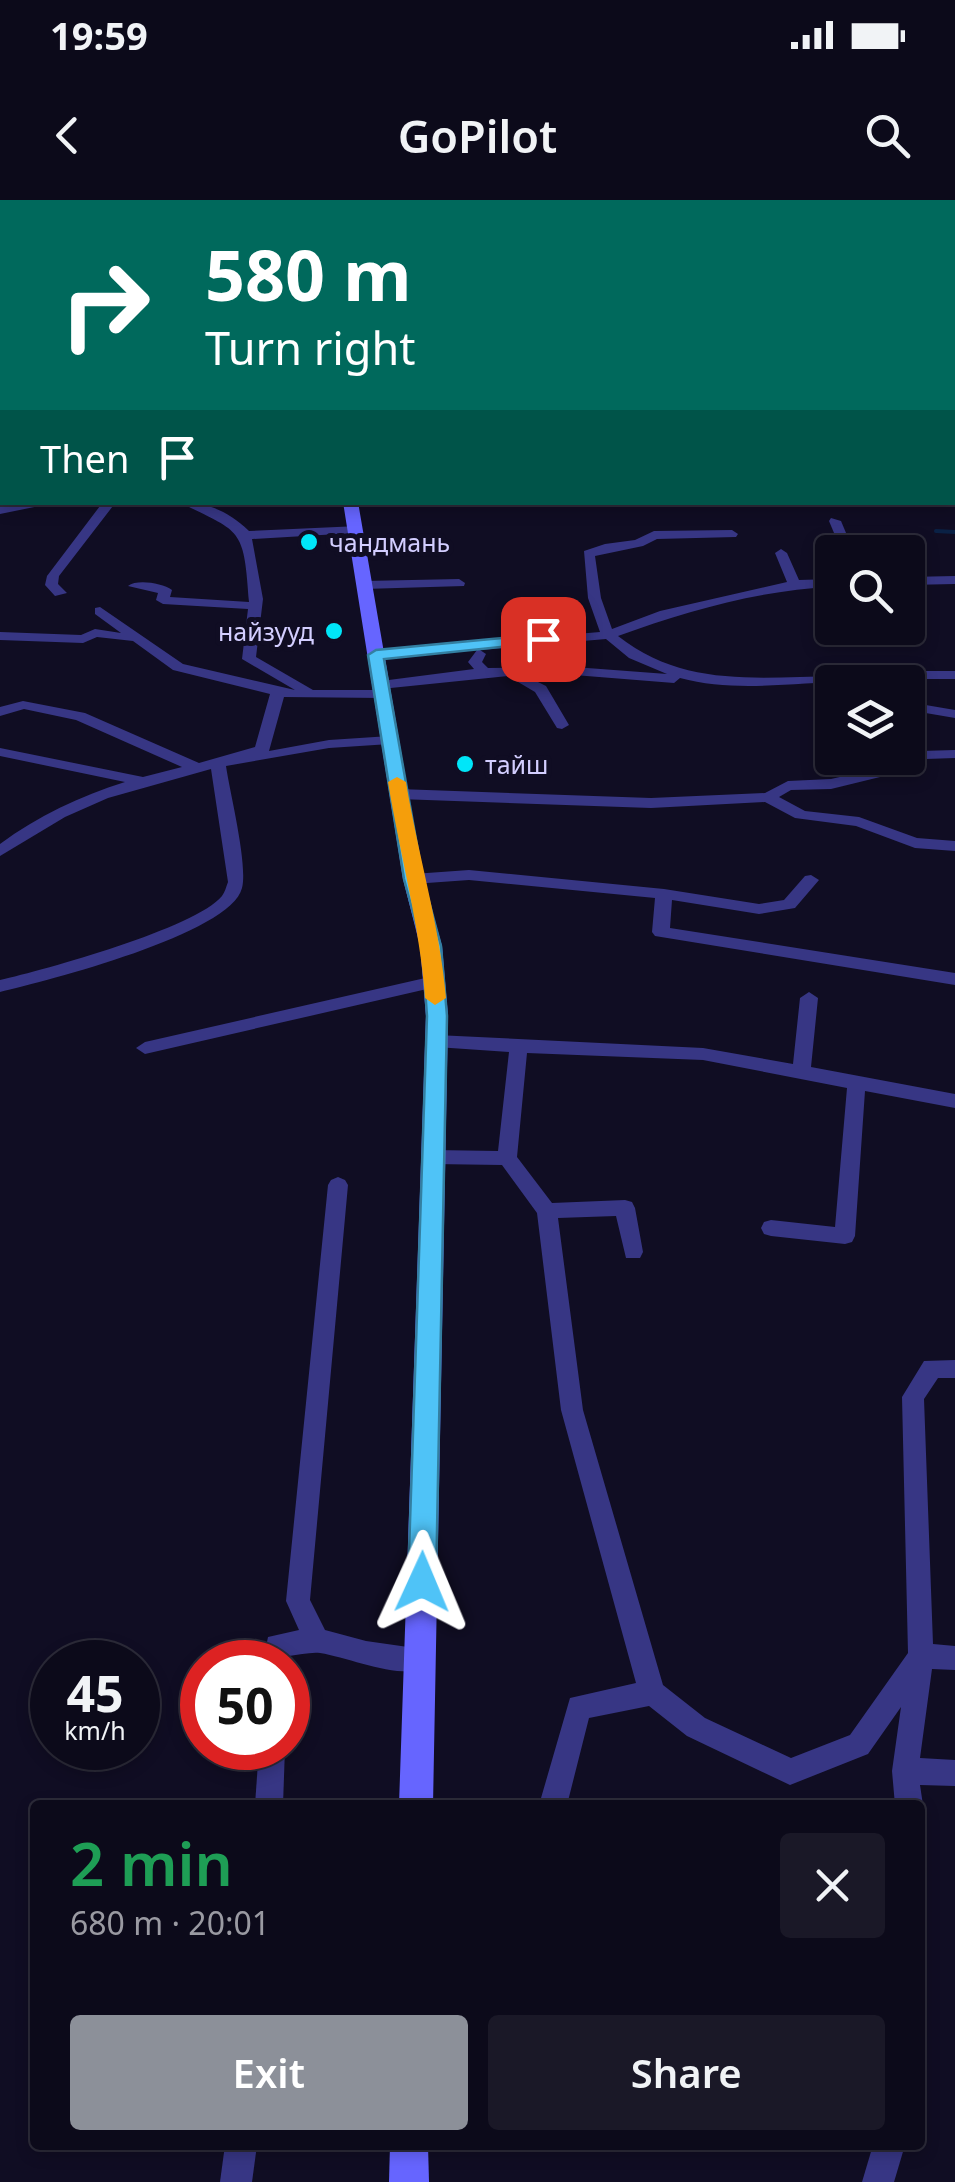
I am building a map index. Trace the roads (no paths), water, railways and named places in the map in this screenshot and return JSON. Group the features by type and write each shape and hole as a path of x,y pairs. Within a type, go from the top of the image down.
{"main road":[{"path":"351,505 413,879 432,946 434,982 436,1041 416,1800"},
{"path":"409,2150 409,2182"}],"street":[{"path":"0,510 33,505"},
{"path":"60,593 51,585 52,576 108,505"},
{"path":"192,505 231,521 245,534 355,529"},
{"path":"834,521 840,535"},
{"path":"245,534 256,606 249,659 317,696"},
{"path":"688,680 608,635 591,584 588,554 599,548 643,545 654,535 732,534"},
{"path":"781,553 794,584"},
{"path":"925,581 955,580"},
{"path":"364,585 459,583"},
{"path":"376,655 608,635 665,614 794,584 815,583"},
{"path":"134,586 165,590 163,600 256,606"},
{"path":"100,611 178,668 247,686 317,696 491,671 688,680 955,675"},
{"path":"0,636 83,639 96,632 146,641"},
{"path":"479,654 475,662 491,671 524,678 541,689 562,725"},
{"path":"770,680 815,689"},
{"path":"205,682 247,686"},
{"path":"224,764 262,750 278,692"},
{"path":"0,712 23,706 80,716 198,768"},
{"path":"925,709 955,714"},
{"path":"0,852 33,826 113,790 144,781 329,744 390,740"},
{"path":"0,752 144,781"},
{"path":"399,794 651,803 768,796 788,786 831,784 916,764 922,756 955,754"},
{"path":"0,986 49,976 108,956 213,911 230,899 236,882 224,764"},
{"path":"768,796 801,815 859,822 915,843 955,846"},
{"path":"413,879 469,875 664,894 759,909 790,904 811,880"},
{"path":"664,894 662,932 955,979"},
{"path":"145,1048 434,982"},
{"path":"802,1072 809,998"},
{"path":"436,1041 703,1054 955,1101"},
{"path":"519,1046 507,1158 547,1210 572,1410 652,1693 696,1727 790,1772 859,1745 922,1656"},
{"path":"770,1228 845,1236 857,1083"},
{"path":"433,1157 507,1158"},
{"path":"317,1640 298,1601 338,1186"},
{"path":"547,1210 624,1208 633,1252"},
{"path":"909,1800 906,1771 922,1656 913,1397 932,1368 955,1369"},
{"path":"310,1641 420,1659"},
{"path":"922,1656 955,1658"},
{"path":"553,1800 579,1707 652,1693"},
{"path":"269,1800 271,1770"},
{"path":"906,1771 955,1773"},
{"path":"236,2182 240,2150"},
{"path":"878,2182 888,2150"}],"waterway":[{"path":"936,531 955,532"}],"place":[{"name":"чандмань","path":"309,542"},
{"name":"найзууд","path":"334,631"},
{"name":"тайш","path":"465,764"}]}
